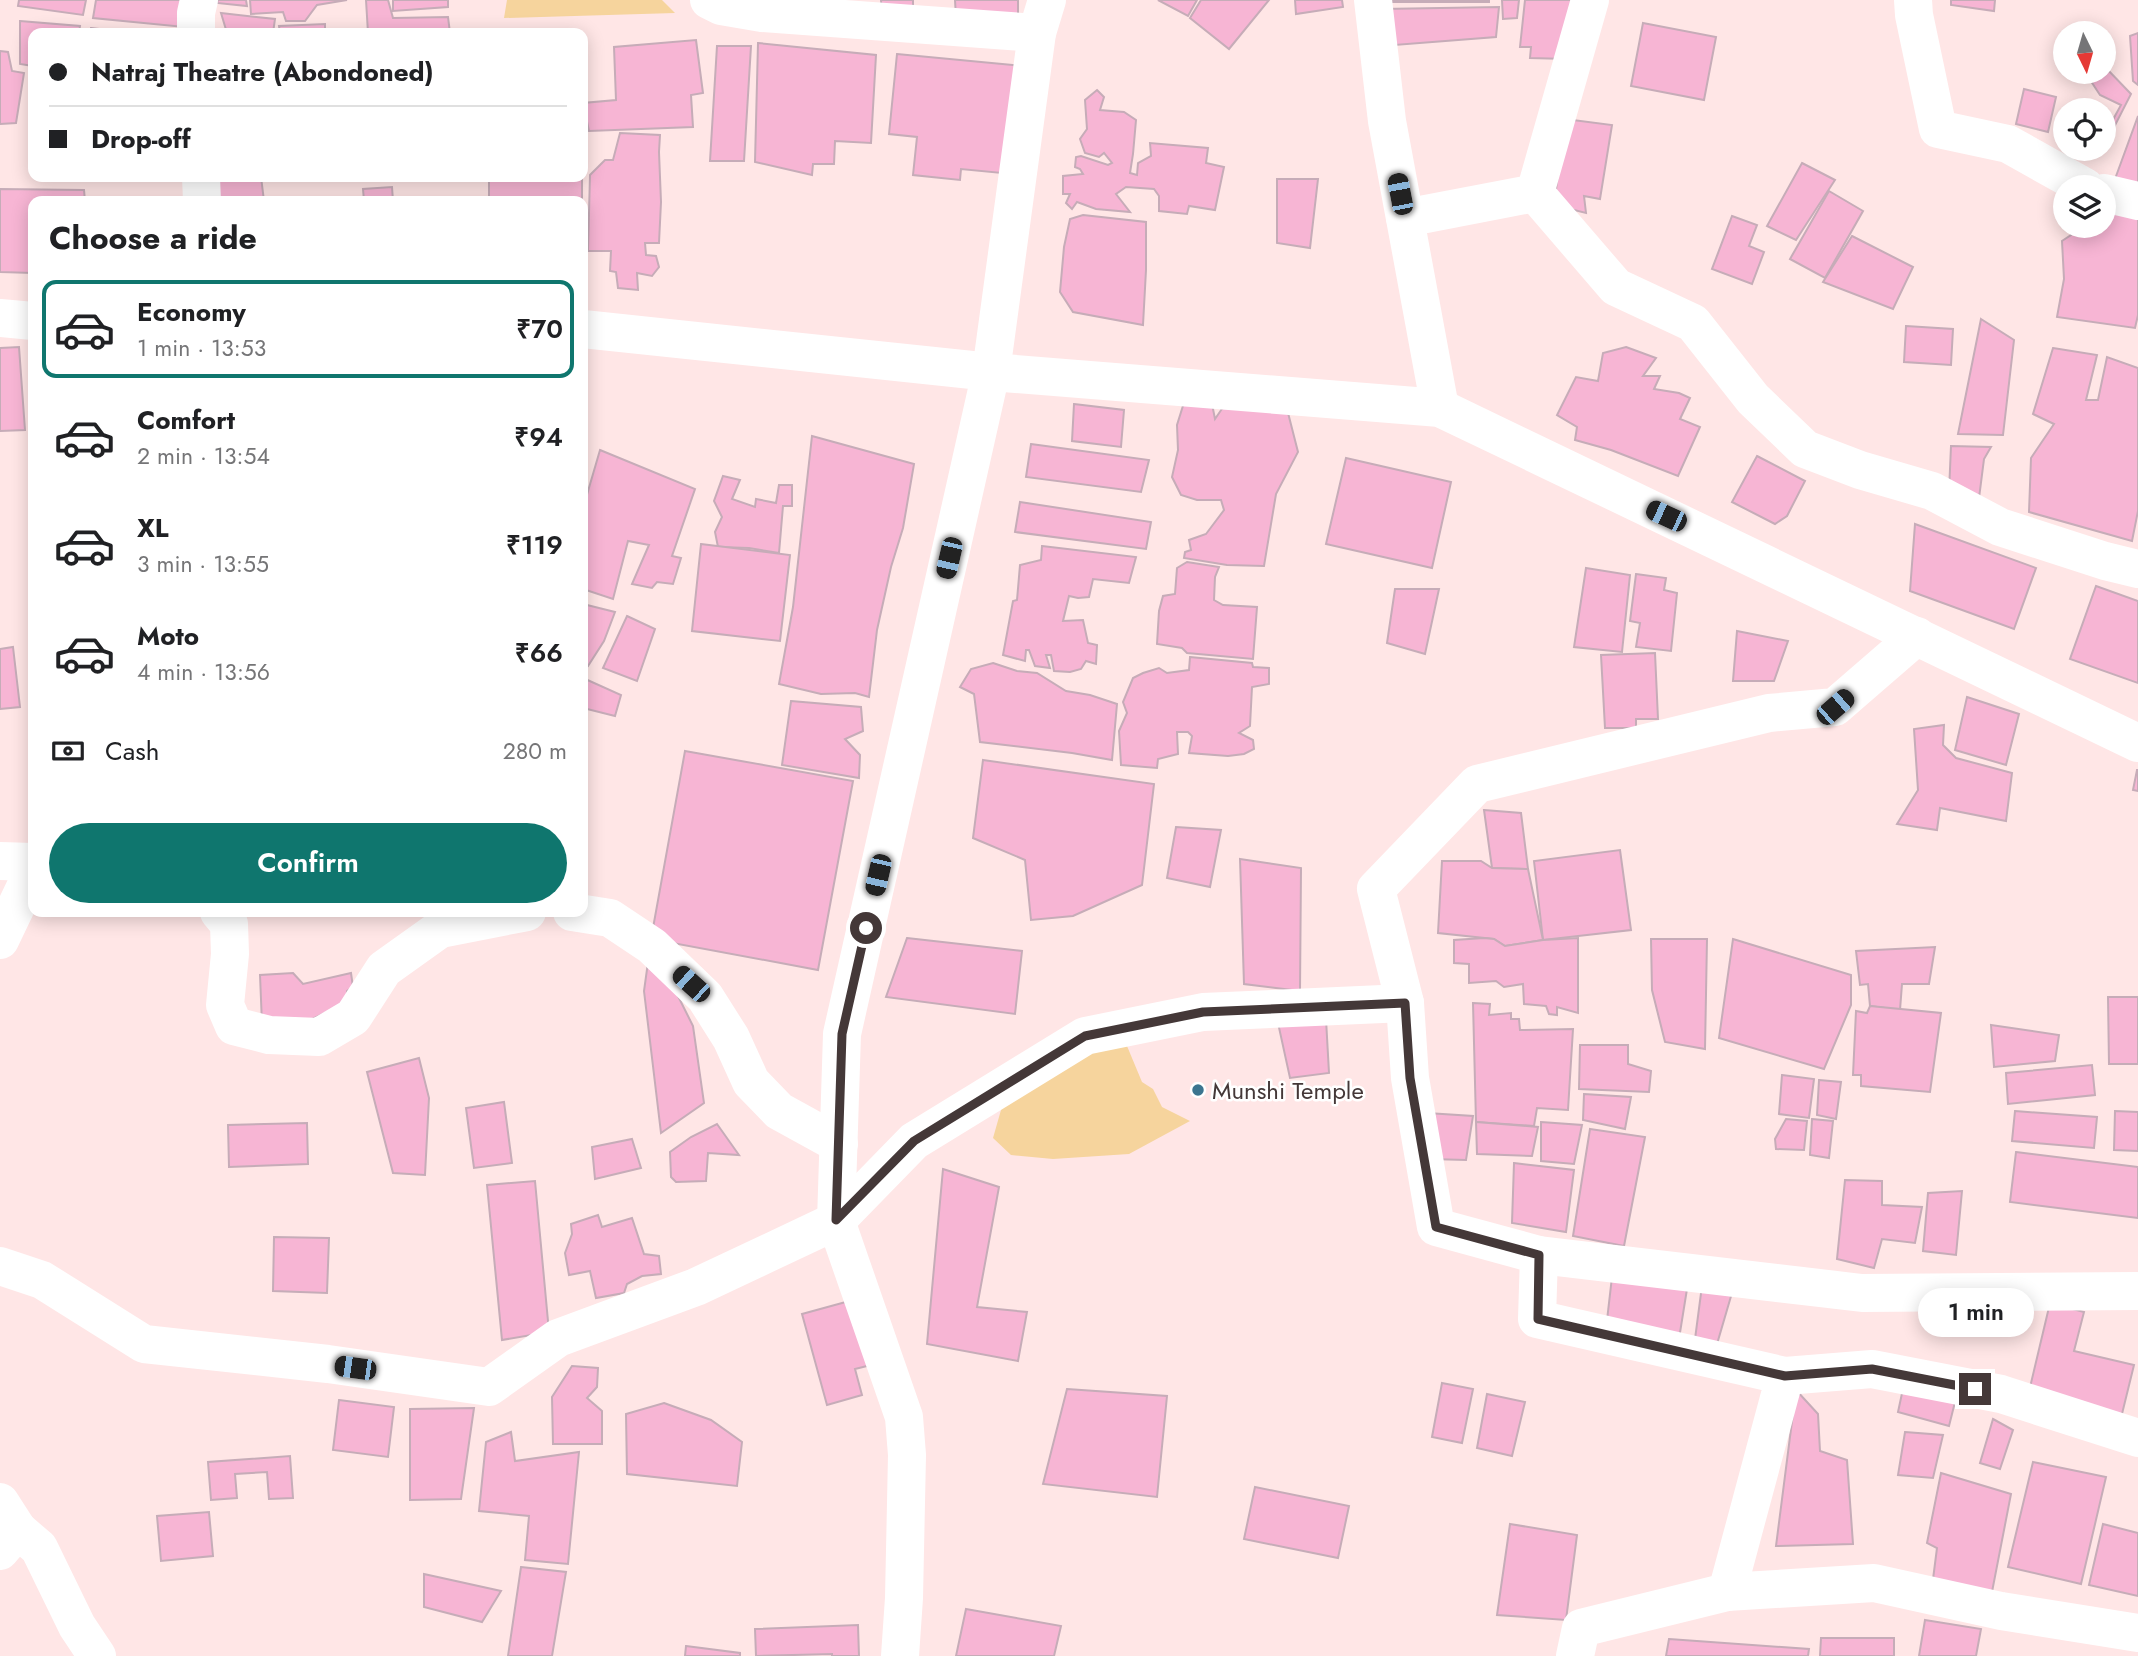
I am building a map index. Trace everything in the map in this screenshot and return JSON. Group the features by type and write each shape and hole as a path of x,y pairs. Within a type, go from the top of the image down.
{"street":[{"path":"197,28 199,0"},
{"path":"709,0 721,6 762,13 1042,17 991,372 842,1034 836,1220 904,1417 907,1467 900,1656"},
{"path":"1373,0 1387,121 1440,408"},
{"path":"1535,193 1590,0"},
{"path":"1913,0 1938,129 2008,144 2063,175"},
{"path":"1405,218 1535,193"},
{"path":"1535,193 1616,287 1693,323 1753,399 1805,449 1860,470 1932,491 2000,527 2138,569"},
{"path":"2116,196 2138,201"},
{"path":"0,318 28,321"},
{"path":"588,330 991,372 1440,408 2138,743"},
{"path":"1917,636 1835,707 1769,713 1476,784 1377,889 1405,1003 1410,1078 1436,1227 1539,1255 1862,1293 2138,1291"},
{"path":"0,861 28,862"},
{"path":"0,940 28,881"},
{"path":"588,915 610,918 652,946 705,997 731,1038 751,1082 779,1111 839,1144"},
{"path":"223,917 229,924 230,954 225,1005 234,1026 269,1035 318,1037 353,1017 384,969 440,929 501,917"},
{"path":"0,1266 42,1280 144,1344 328,1364 489,1387 558,1338 696,1287 836,1220 914,1141 1085,1036 1203,1012 1405,1003"},
{"path":"1539,1255 1538,1319 1785,1376 1872,1369 2001,1394 2138,1438"},
{"path":"1727,1592 1785,1376"},
{"path":"6,1528 39,1548 77,1626 97,1656"},
{"path":"1575,1656 1581,1628 1727,1592 1874,1583 2001,1611 2138,1633"}],"shaded area":[{"path":"507,0 662,0 675,13 504,18"},
{"path":"1092,1041 1127,1046 1142,1082 1153,1089 1162,1107 1190,1121 1129,1154 1053,1159 1011,1155 993,1138 1003,1103"}],"building":[{"path":"19,0 86,0 83,15 18,6"},
{"path":"96,0 185,0 184,27 93,18"},
{"path":"218,0 246,0 247,6 217,3"},
{"path":"250,0 347,0 317,5 305,21 286,21 283,12 251,14"},
{"path":"366,0 388,0 393,18 448,17 449,28 368,28"},
{"path":"393,0 448,0 448,7 393,11"},
{"path":"881,0 913,0 913,13 882,13"},
{"path":"955,0 1018,0 1018,16 956,18"},
{"path":"1158,0 1197,0 1188,16"},
{"path":"1201,0 1269,0 1229,49 1190,18"},
{"path":"1295,0 1342,0 1343,7 1296,14"},
{"path":"1489,0 1489,2 1384,2"},
{"path":"1502,0 1519,0 1517,18 1503,19"},
{"path":"1525,0 1582,0 1567,59 1530,58 1531,47 1520,47"},
{"path":"1951,0 1995,0 1994,11 1951,5"},
{"path":"1499,7 1496,37 1382,46 1382,9"},
{"path":"221,13 275,19 274,28 226,28"},
{"path":"20,21 80,26 28,28 28,65 20,64"},
{"path":"1643,23 1716,37 1704,100 1631,86"},
{"path":"325,24 325,28 279,28"},
{"path":"2138,33 2138,85 2133,81 2130,36"},
{"path":"696,40 703,93 691,95 693,127 589,131 588,103 616,100 614,47"},
{"path":"758,43 876,55 871,143 835,141 834,164 813,164 812,175 755,162"},
{"path":"717,46 751,46 744,161 710,161"},
{"path":"0,51 8,52 12,71 24,73 16,123 0,124"},
{"path":"897,54 1023,66 1012,174 961,169 960,180 913,175 917,137 889,134"},
{"path":"2116,78 2131,94 2116,123 2116,114 2121,105 2116,103 2116,98 2100,95 2093,84 2116,84"},
{"path":"2024,89 2056,97 2053,98 2048,132 2016,124"},
{"path":"1097,90 1104,97 1100,110 1124,112 1136,120 1130,173 1137,175 1138,163 1151,156 1150,143 1208,148 1206,163 1224,167 1215,210 1189,206 1187,214 1159,211 1159,196 1154,189 1126,187 1116,194 1130,212 1096,209 1077,202 1072,209 1066,203 1070,194 1063,194 1063,176 1083,174 1075,167 1076,157 1081,156 1108,165 1112,163 1104,153 1099,157 1085,153 1080,139 1087,129 1085,100"},
{"path":"2138,116 2138,186 2116,179"},
{"path":"1565,119 1612,125 1600,199 1584,196 1586,213 1554,205"},
{"path":"620,133 660,135 659,243 645,243 646,255 656,256 659,267 652,276 637,273 638,290 618,288 616,272 610,271 611,251 588,251 590,175 605,160 613,160"},
{"path":"1802,163 1835,180 1796,240 1767,226"},
{"path":"1277,179 1318,179 1310,248 1277,243"},
{"path":"216,182 262,182 263,196 217,196"},
{"path":"489,182 582,182 582,196 489,196"},
{"path":"392,187 393,196 364,196 363,189"},
{"path":"0,189 84,190 85,196 28,196 28,273 0,272"},
{"path":"1829,191 1863,211 1825,278 1790,259"},
{"path":"2116,208 2138,213 2138,315 2135,328 2057,317 2064,279 2062,241 2066,238 2116,238"},
{"path":"1083,215 1146,222 1143,325 1073,312 1060,292 1064,247 1070,219"},
{"path":"1732,216 1757,225 1749,246 1764,252 1752,284 1712,269"},
{"path":"1852,236 1913,267 1893,309 1823,282"},
{"path":"1981,319 2014,340 2003,435 1958,434"},
{"path":"1906,326 1953,329 1951,365 1904,362"},
{"path":"19,347 25,430 0,431 0,348"},
{"path":"1626,347 1656,358 1643,376 1660,376 1654,389 1679,393 1690,398 1680,419 1700,427 1678,476 1611,450 1575,440 1577,427 1557,415 1576,377 1598,381 1603,353"},
{"path":"2053,348 2097,355 2086,400 2098,400 2107,357 2138,368 2138,511 2132,541 2029,512 2031,458 2054,424 2033,414"},
{"path":"1187,393 1210,394 1215,419 1230,397 1286,405 1298,452 1276,494 1264,566 1227,565 1184,558 1185,552 1191,550 1189,540 1206,534 1224,510 1221,500 1197,500 1181,495 1172,477 1178,450 1177,425"},
{"path":"1074,404 1124,410 1121,447 1072,441"},
{"path":"812,436 914,464 903,528 877,630 869,697 855,693 821,694 779,684 793,607"},
{"path":"1031,444 1149,460 1141,492 1026,477"},
{"path":"1951,446 1991,447 1984,459 1978,506 1949,492"},
{"path":"600,450 695,489 672,556 681,558 673,584 657,582 652,588 632,584 649,545 628,541 613,599 588,591 588,491"},
{"path":"1757,456 1805,481 1787,516 1775,524 1732,502"},
{"path":"1346,458 1451,482 1432,568 1326,544"},
{"path":"723,476 740,480 732,499 755,507 756,499 776,503 779,485 792,485 792,506 783,506 779,553 718,547 715,532 722,517 714,501"},
{"path":"1020,502 1151,522 1146,549 1015,532"},
{"path":"1915,524 2036,568 2014,629 1910,591"},
{"path":"701,544 790,555 780,641 692,631"},
{"path":"1042,546 1136,557 1129,583 1093,579 1089,597 1069,596 1063,621 1083,620 1088,643 1097,645 1096,664 1086,661 1081,669 1070,672 1054,671 1051,655 1046,655 1050,668 1035,666 1029,650 1026,650 1025,661 1003,655 1013,601 1017,600 1020,565 1041,560"},
{"path":"1187,562 1219,567 1215,577 1214,600 1223,605 1257,607 1253,659 1187,653 1182,648 1157,644 1159,611 1163,596 1175,594 1177,568"},
{"path":"1586,568 1630,575 1622,652 1574,647"},
{"path":"1636,574 1666,578 1664,590 1677,593 1671,651 1636,647 1640,623 1630,621"},
{"path":"2096,586 2138,601 2138,683 2070,659"},
{"path":"1395,589 1439,589 1425,654 1387,643"},
{"path":"588,605 615,612 604,641 588,666"},
{"path":"627,616 655,629 637,681 603,668"},
{"path":"1737,631 1788,641 1774,681 1733,681"},
{"path":"13,647 20,707 0,709 0,649"},
{"path":"1655,653 1658,719 1636,719 1636,728 1605,728 1601,655"},
{"path":"1190,657 1252,663 1253,667 1269,668 1269,684 1252,687 1250,726 1239,733 1253,740 1254,749 1244,754 1228,756 1189,753 1192,736 1188,732 1177,732 1178,754 1158,759 1157,768 1121,765 1119,731 1127,713 1123,702 1133,678 1159,668 1167,673 1189,670"},
{"path":"993,663 1017,671 1037,673 1066,691 1117,704 1112,760 980,742 974,694 960,687 971,669"},
{"path":"588,680 621,695 615,716 588,709"},
{"path":"1967,697 2019,714 2006,765 1955,750"},
{"path":"791,701 861,707 863,731 845,739 860,755 859,778 782,765"},
{"path":"1944,725 1943,745 1956,758 2012,773 2006,821 1940,808 1937,830 1897,824 1918,790 1914,729"},
{"path":"685,751 853,781 818,970 651,939"},
{"path":"983,760 1154,784 1142,885 1073,916 1031,920 1025,860 973,838"},
{"path":"2138,770 2138,791 2133,790"},
{"path":"1484,810 1521,813 1528,869 1492,868"},
{"path":"1176,827 1221,830 1210,887 1167,878"},
{"path":"1620,850 1631,930 1543,940 1534,861"},
{"path":"1240,859 1301,868 1300,991 1244,984"},
{"path":"1442,861 1481,861 1492,868 1528,869 1543,940 1505,946 1494,939 1438,933"},
{"path":"907,938 1022,951 1015,1014 886,997"},
{"path":"1578,938 1578,1013 1557,1007 1557,1015 1549,1014 1546,1006 1524,1004 1523,984 1504,987 1496,981 1469,983 1469,964 1454,963 1454,940 1494,939 1505,946"},
{"path":"1651,939 1707,939 1705,1049 1665,1042 1652,990"},
{"path":"1733,939 1851,975 1851,1005 1824,1069 1719,1038"},
{"path":"1935,947 1929,984 1902,984 1900,1010 1870,1006 1868,984 1860,985 1856,951"},
{"path":"648,962 666,972 693,1026 704,1103 661,1133 644,991"},
{"path":"293,973 303,984 351,973 353,987 347,991 348,1002 306,1022 262,1024 260,975"},
{"path":"2108,997 2138,997 2138,1064 2109,1064"},
{"path":"1473,1003 1490,1004 1489,1015 1511,1013 1511,1019 1519,1019 1520,1030 1573,1029 1568,1110 1537,1108 1534,1126 1476,1122"},
{"path":"1870,1006 1941,1013 1930,1092 1861,1086 1861,1075 1853,1075 1856,1011 1867,1013"},
{"path":"1326,1019 1329,1073 1290,1078 1278,1023"},
{"path":"1991,1025 2059,1035 2055,1061 1994,1067"},
{"path":"1580,1045 1628,1045 1628,1064 1651,1071 1649,1092 1579,1089"},
{"path":"419,1058 429,1098 425,1175 393,1173 367,1072"},
{"path":"2092,1065 2095,1095 2008,1104 2006,1073"},
{"path":"1782,1075 1814,1079 1809,1118 1779,1114"},
{"path":"1819,1080 1841,1082 1836,1119 1817,1115"},
{"path":"1584,1094 1631,1097 1625,1129 1583,1120"},
{"path":"504,1102 512,1163 474,1168 466,1108"},
{"path":"2015,1111 2097,1117 2094,1148 2012,1141"},
{"path":"2115,1111 2138,1112 2138,1151 2114,1150"},
{"path":"1427,1113 1473,1116 1466,1160 1430,1159"},
{"path":"1786,1119 1807,1121 1804,1150 1776,1149 1775,1139"},
{"path":"1812,1119 1833,1121 1829,1158 1810,1155"},
{"path":"1476,1122 1538,1127 1532,1156 1477,1154"},
{"path":"1541,1122 1582,1125 1574,1164 1541,1161"},
{"path":"307,1123 308,1164 229,1167 228,1125"},
{"path":"717,1124 739,1155 708,1153 706,1181 676,1182 671,1177 670,1152 691,1137"},
{"path":"1590,1129 1645,1137 1624,1246 1573,1236"},
{"path":"632,1139 641,1168 595,1179 592,1147"},
{"path":"2016,1152 2138,1167 2138,1218 2010,1202"},
{"path":"1514,1163 1574,1170 1566,1232 1512,1223"},
{"path":"943,1169 999,1187 977,1307 1027,1312 1018,1361 927,1344"},
{"path":"1845,1180 1882,1181 1882,1205 1922,1207 1915,1243 1882,1239 1874,1268 1837,1259"},
{"path":"535,1181 549,1332 502,1340 487,1185"},
{"path":"1962,1191 1956,1255 1923,1251 1928,1193"},
{"path":"598,1215 602,1227 632,1218 644,1254 659,1256 661,1274 642,1276 627,1284 624,1293 596,1298 590,1271 569,1275 565,1253 572,1234 571,1224"},
{"path":"274,1237 329,1238 327,1293 273,1291"},
{"path":"1612,1277 1687,1289 1678,1345 1606,1329"},
{"path":"1703,1278 1734,1286 1717,1344 1695,1339"},
{"path":"853,1300 871,1365 855,1369 862,1395 827,1405 802,1314"},
{"path":"2050,1303 2084,1312 2074,1351 2134,1365 2120,1422 2027,1400"},
{"path":"572,1366 598,1368 597,1387 587,1398 602,1411 602,1444 553,1444 552,1397"},
{"path":"1442,1383 1473,1389 1462,1443 1432,1437"},
{"path":"1904,1384 1957,1394 1949,1426 1898,1412"},
{"path":"1067,1389 1167,1396 1157,1497 1043,1484"},
{"path":"1796,1390 1818,1414 1820,1451 1847,1460 1853,1544 1776,1546"},
{"path":"1487,1394 1525,1402 1512,1456 1477,1448"},
{"path":"339,1400 394,1407 388,1457 333,1450"},
{"path":"664,1403 711,1420 742,1442 737,1486 627,1474 626,1414"},
{"path":"474,1408 461,1499 410,1500 410,1409"},
{"path":"1993,1419 2013,1430 2000,1469 1980,1463"},
{"path":"511,1432 515,1461 579,1452 568,1564 525,1560 529,1516 479,1511 486,1442"},
{"path":"1905,1432 1943,1435 1933,1478 1898,1475"},
{"path":"290,1456 293,1498 269,1499 267,1472 235,1474 237,1498 211,1500 208,1462"},
{"path":"2033,1462 2106,1477 2081,1584 2008,1567"},
{"path":"1941,1473 2011,1494 1991,1597 1932,1587 1937,1548 1927,1543"},
{"path":"1255,1487 1349,1506 1338,1558 1244,1539"},
{"path":"209,1512 213,1556 161,1561 157,1516"},
{"path":"1510,1524 1577,1535 1566,1620 1497,1615"},
{"path":"2103,1524 2138,1533 2138,1596 2089,1585"},
{"path":"521,1567 566,1572 552,1656 508,1656"},
{"path":"424,1574 501,1591 482,1622 424,1607"},
{"path":"966,1609 1061,1626 1054,1656 956,1656"},
{"path":"1925,1620 1981,1629 1976,1656 1919,1656"},
{"path":"858,1625 859,1656 756,1656 755,1629"},
{"path":"1821,1638 1894,1638 1894,1656 1820,1656"},
{"path":"1669,1639 1809,1649 1808,1656 1666,1656"},
{"path":"686,1646 740,1653 740,1656 685,1656"}],"place":[{"name":"Munshi Temple","path":"1198,1090"}],"route":[{"path":"866,928 842,1034 836,1220 914,1141 1085,1036 1203,1012 1405,1003 1410,1078 1436,1227 1539,1255 1538,1319 1785,1376 1872,1369 1975,1389"}]}
